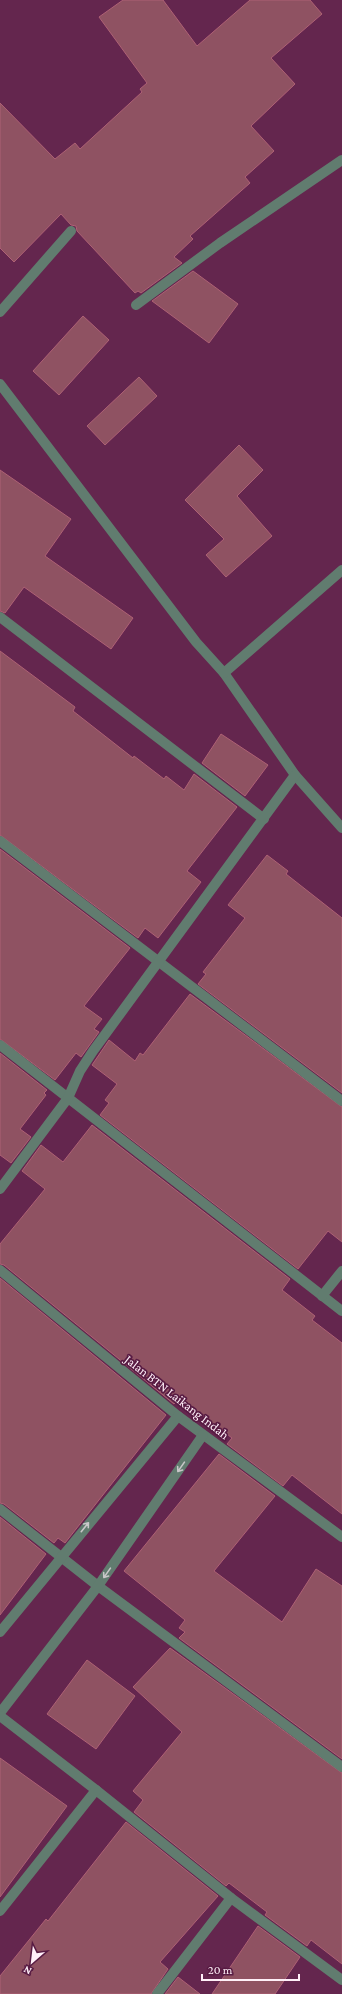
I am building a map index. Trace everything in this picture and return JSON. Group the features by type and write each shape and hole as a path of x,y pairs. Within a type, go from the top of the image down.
{"street":[{"path":"136,305 220,243 342,160"},
{"path":"0,312 71,231"},
{"path":"0,384 196,642 224,673 295,775 342,828"},
{"path":"224,673 342,570"},
{"path":"0,617 264,819"},
{"path":"0,1188 68,1098 80,1072 93,1052 158,960 264,819 295,775"},
{"path":"0,841 342,1101"},
{"path":"0,1045 342,1311"},
{"name":"Jalan BTN Laikang Indah","path":"0,1270 178,1416 342,1537"},
{"path":"322,1296 342,1271"},
{"path":"0,1632 178,1416"},
{"path":"204,1435 98,1586 0,1715 231,1898 342,1980"},
{"path":"0,1509 98,1586 342,1767"},
{"path":"0,1911 96,1790"},
{"path":"157,1994 231,1898"}],"building":[{"path":"123,0 163,0 197,46 250,0 310,0 322,14 271,58 295,84 251,126 274,151 245,177 250,183 190,236 193,239 174,257 182,263 141,293 138,291 135,293 77,231 76,226 71,225 61,214 14,262 0,248 0,103 55,159 75,143 80,149 142,92 140,89 147,83 99,17"},
{"path":"193,271 238,304 209,343 152,301"},
{"path":"83,316 109,340 59,395 33,371"},
{"path":"139,377 157,396 105,445 87,426"},
{"path":"239,445 263,470 237,496 272,536 226,577 206,555 224,539 185,500"},
{"path":"0,470 71,519 45,556 133,618 111,649 24,587 5,613 0,611"},
{"path":"0,651 75,707 73,711 133,758 134,756 164,779 166,776 184,790 194,774 237,807 187,871 201,882 158,938 145,928 138,938 0,835"},
{"path":"221,734 268,765 245,796 202,763"},
{"path":"0,849 130,948 84,1006 102,1019 94,1029 99,1032 81,1057 76,1053 55,1080 0,1039"},
{"path":"267,855 288,871 286,874 342,918 342,1093 198,984 206,974 203,972 245,918 228,905"},
{"path":"190,994 342,1107 342,1242 328,1231 298,1269 100,1115 109,1103 105,1100 117,1084 92,1065 109,1040 135,1061 140,1053 143,1055"},
{"path":"0,1053 47,1090 44,1093 46,1095 20,1129 31,1137 11,1163 0,1155"},
{"path":"92,1125 290,1279 282,1290 315,1316 312,1320 342,1343 342,1514 292,1475 283,1486 227,1444 232,1438 189,1405 188,1406 178,1399 174,1404 4,1265 0,1264 0,1244 45,1189 22,1171 41,1145 63,1162"},
{"path":"0,1278 166,1415 65,1543 58,1538 54,1543 4,1504 0,1503"},
{"path":"219,1454 275,1496 214,1571 282,1622 316,1569 342,1586 342,1759 179,1638 185,1632 179,1628 185,1620 124,1571"},
{"path":"0,1517 46,1554 0,1615"},
{"path":"170,1648 342,1773 342,1964 311,1940 307,1946 265,1915 267,1912 229,1883 226,1886 134,1812 143,1800 133,1791 182,1732 133,1687"},
{"path":"87,1660 135,1696 96,1749 47,1714"},
{"path":"0,1758 67,1806 0,1897"},
{"path":"126,1822 218,1896 160,1962 168,1969 151,1994 0,1994 0,1976 46,1919 48,1921"},
{"path":"258,1926 300,1957 275,1994 212,1994"},
{"path":"178,1977 200,1994 165,1994"}]}
